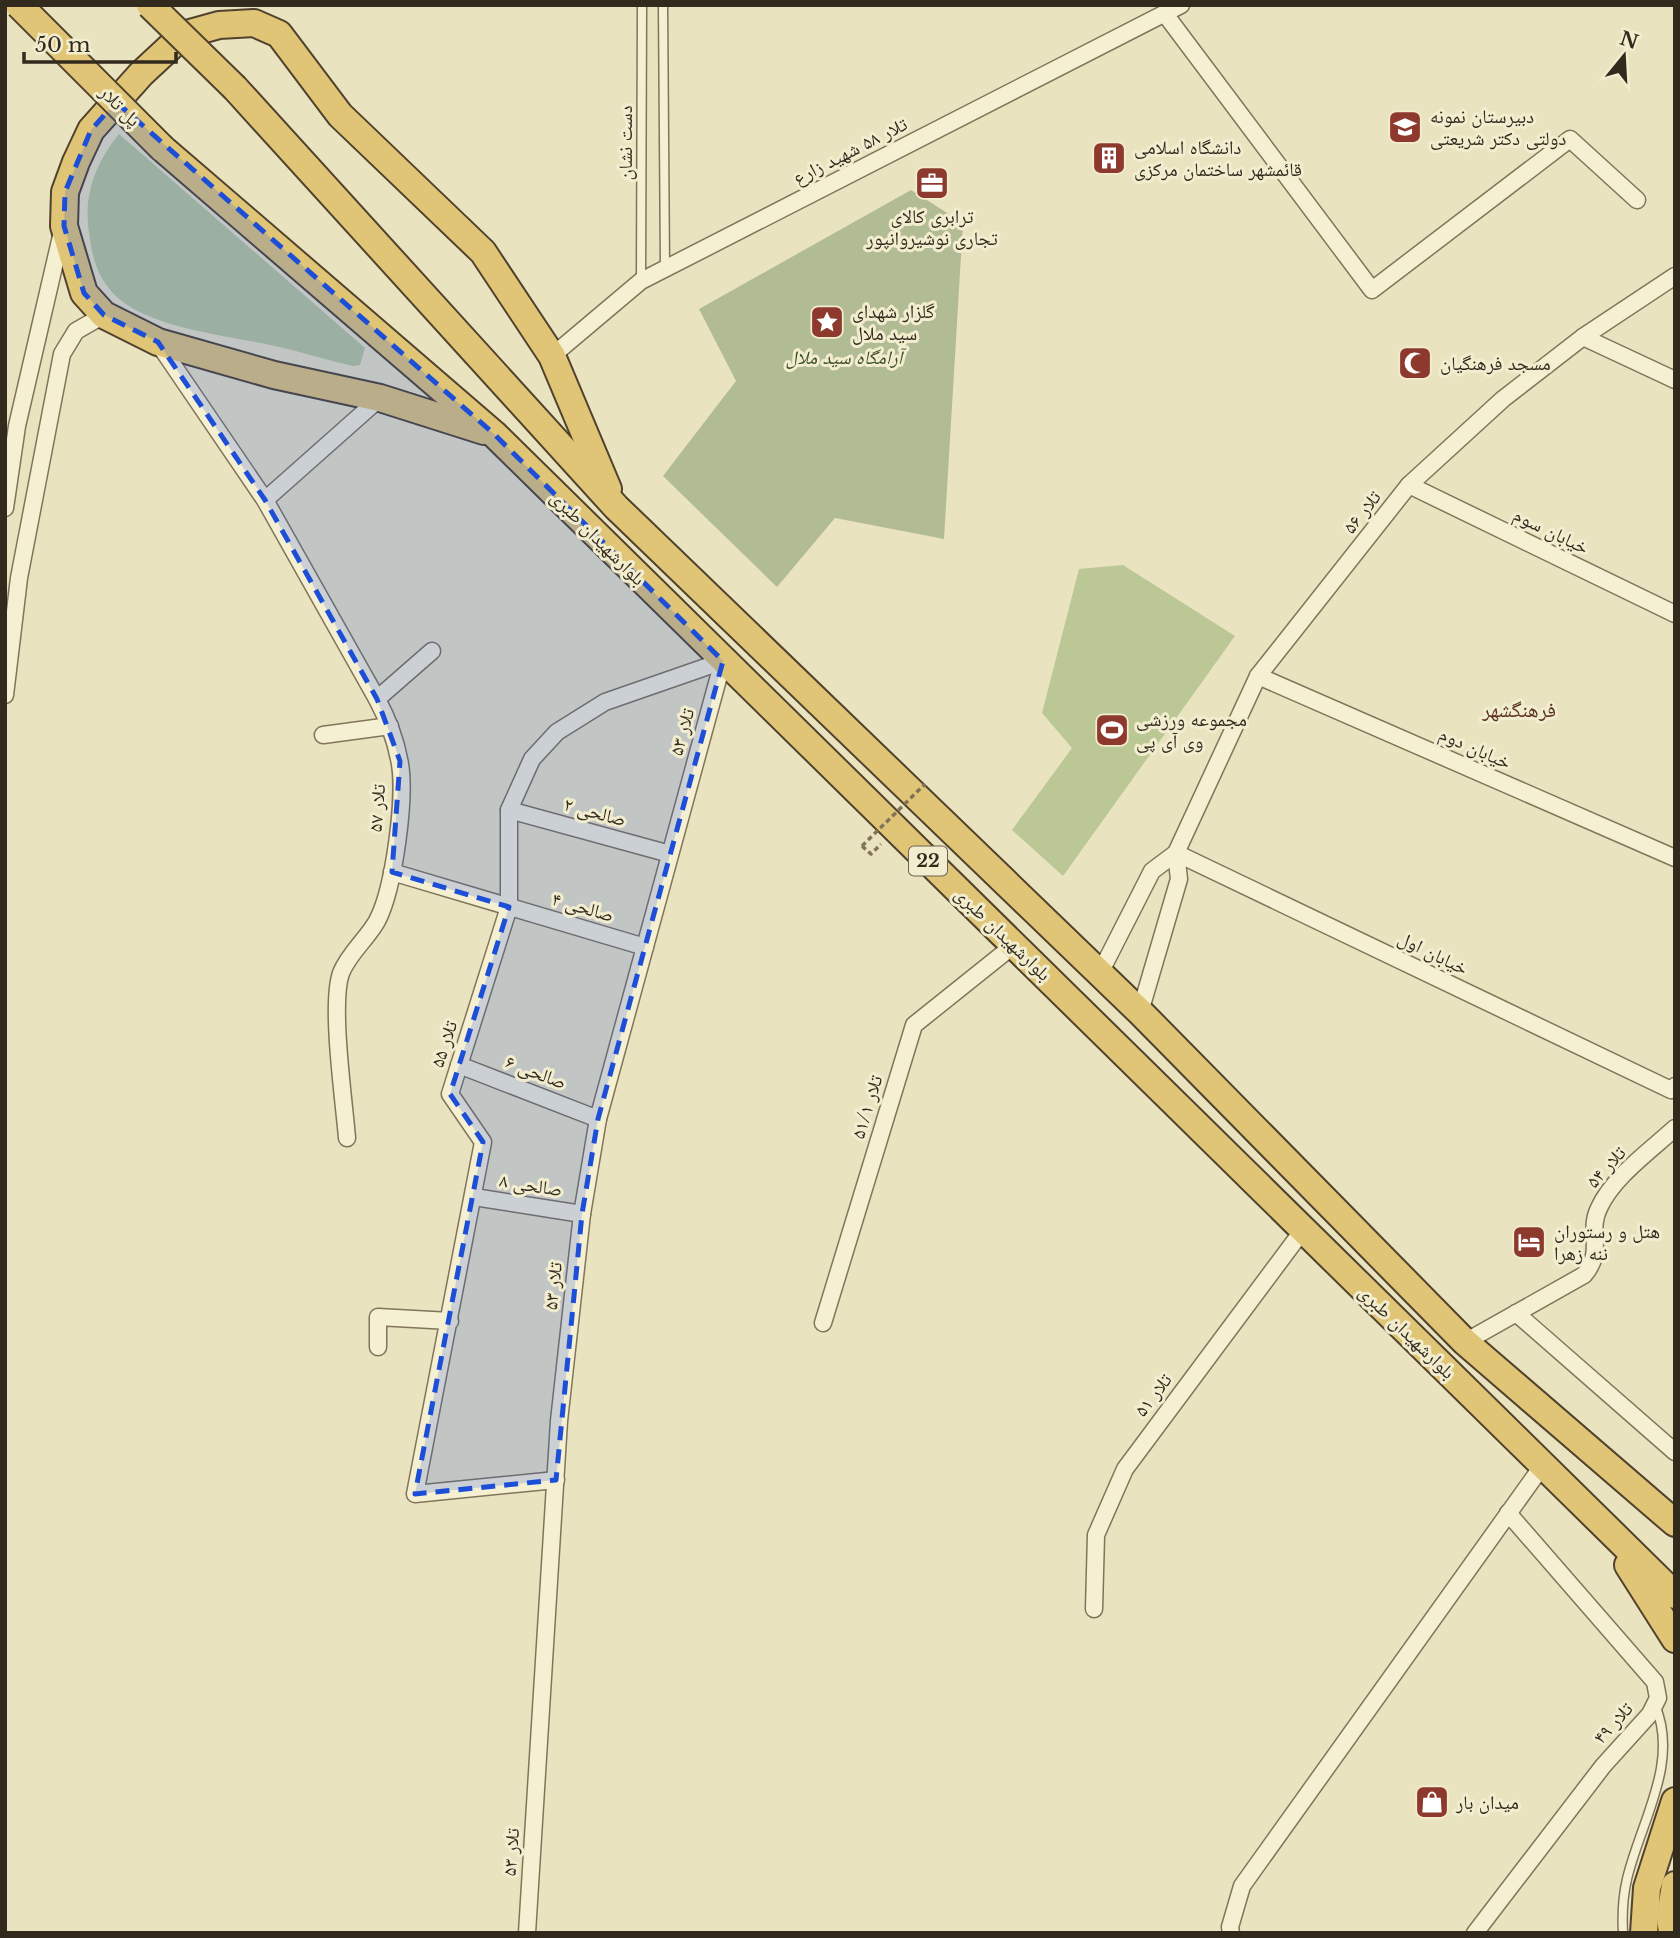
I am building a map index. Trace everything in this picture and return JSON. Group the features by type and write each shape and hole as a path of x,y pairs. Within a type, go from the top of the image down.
{"highway":[{"name":"پل تلار","path":"19,5 162,148"},
{"name":"بلوارشهیدان طبری","path":"150,5 235,88 616,507 1140,1012 1465,1342 1675,1523"},
{"path":"494,434 380,398 274,375 158,342 104,315 84,293 64,226 65,192 91,130 141,74 183,36 219,25 254,23 279,34 340,115 483,252 552,356 616,507"},
{"name":"بلوارشهیدان طبری","path":"162,148 494,434 1675,1595"},
{"path":"1595,1517 1675,1639"},
{"path":"1644,1933 1647,1888 1675,1801"},
{"path":"1672,1933 1670,1916 1675,1885"}],"street":[{"name":"تلار ۵۸ شهید زارع","path":"552,356 641,281 1181,5"},
{"path":"1165,13 1372,290 1570,139 1637,200"},
{"path":"5,508 16,426 64,226"},
{"name":"تلار ۵۶","path":"1176,853 1258,676 1409,485 1503,399 1583,337 1675,276"},
{"path":"5,695 19,578 62,354 76,331 104,315"},
{"path":"1583,337 1675,380"},
{"name":"تلار ۵۷","path":"158,342 265,500 377,699 390,726 400,761 401,793 393,872 378,920 342,973 337,997 347,1138"},
{"path":"265,500 380,398"},
{"name":"خیابان سوم","path":"1409,485 1675,614"},
{"path":"377,699 432,651"},
{"name":"تلار ۵۵","path":"556,1480 415,1494 483,1142 450,1094 509,907 509,810 532,759 557,732 605,702 723,661"},
{"name":"تلار ۵۳","path":"527,1933 559,1421 582,1214 598,1119 723,661"},
{"name":"خیابان دوم","path":"1258,676 1675,858"},
{"path":"323,735 390,726"},
{"name":"صالحی ۲","path":"509,810 670,854"},
{"path":"1100,973 1152,871 1176,853"},
{"path":"1140,1012 1179,879 1176,853"},
{"name":"خیابان اول","path":"1176,853 1673,1088"},
{"name":"صالحی ۴","path":"393,872 645,947"},
{"name":"تلار ۵۱/۱","path":"823,1323 914,1025 1014,945"},
{"name":"صالحی ۶","path":"459,1065 598,1119"},
{"name":"تلار ۵۴","path":"1465,1342 1584,1275 1596,1257 1599,1208 1626,1174 1675,1128"},
{"name":"صالحی ۸","path":"474,1197 582,1214"},
{"name":"تلار ۵۱","path":"1094,1609 1096,1535 1125,1469 1303,1230"},
{"path":"1516,1313 1675,1452"},
{"path":"379,1347 378,1317 450,1321"},
{"path":"1231,1933 1230,1927 1242,1886 1543,1465"},
{"name":"تلار ۴۹","path":"1475,1933 1658,1698 1655,1682 1508,1513"}],"lane":[{"name":"دست نشان","path":"641,281 642,5"},
{"path":"663,5 665,271"},
{"path":"1623,1933 1627,1879 1662,1782 1666,1748 1664,1721 1655,1705"}],"path":[{"path":"871,854 862,846 925,784"}],"highlighted area":[{"path":"116,102 494,434 723,661 598,1119 582,1214 556,1480 415,1494 483,1142 450,1094 509,907 392,872 400,761 377,699 265,500 158,342 104,315 84,293 64,226 65,192 91,130"}],"green space":[{"path":"119,134 365,348 360,365 353,366 171,324 133,309 118,298 105,284 97,268 92,251 88,205 98,168"},
{"name":"آرامگاه سید ملال","path":"911,190 963,223 944,539 835,518 777,587 663,476 736,381 699,309"},
{"name":"مجموعه ورزشی وی آی پی","path":"1123,565 1235,636 1063,876 1012,830 1072,748 1042,713 1079,569"}],"place":[{"name":"دبیرستان نمونه دولتی دکتر شریعتی","path":"1405,127"},
{"name":"دانشگاه اسلامی قائمشهر ساختمان مرکزی","path":"1109,158"},
{"name":"ترابری کالای تجاری نوشیروانپور","path":"932,183"},
{"name":"گلزار شهدای سید ملال","path":"827,322"},
{"name":"مسجد فرهنگیان","path":"1415,363"},
{"name":"مجموعه ورزشی وی آی پی","path":"1112,730"},
{"name":"هتل و رستوران ننه زهرا","path":"1529,1242"},
{"name":"میدان بار","path":"1432,1802"}],"district":[{"name":"فرهنگشهر","path":"1519,710"}]}
